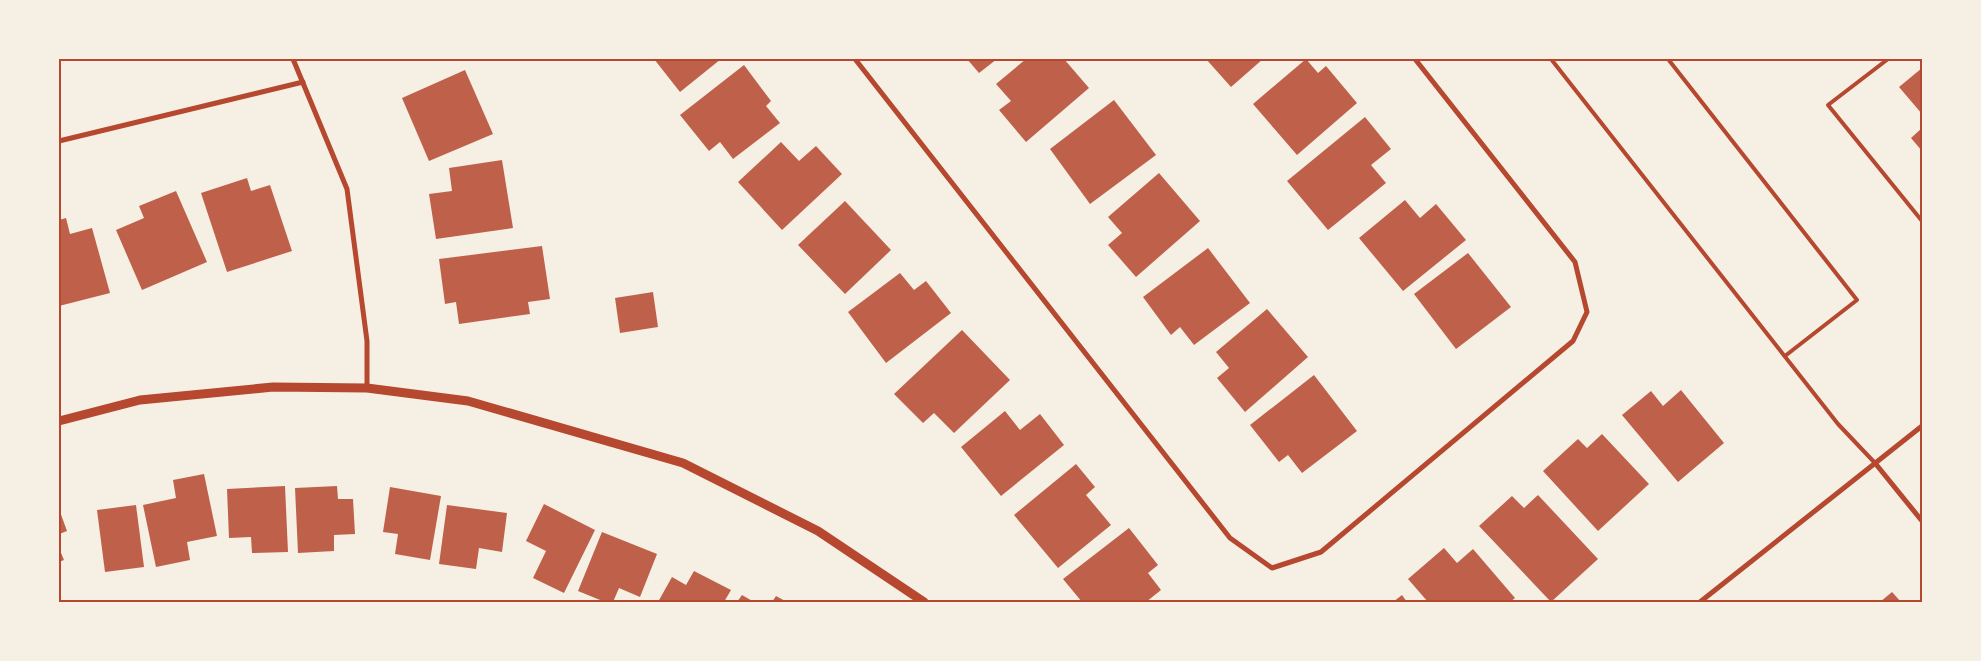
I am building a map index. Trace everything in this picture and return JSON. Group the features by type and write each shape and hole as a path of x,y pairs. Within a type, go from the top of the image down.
{"street":[{"path":"293,59 347,189 367,341 367,388"},
{"path":"855,59 1230,538 1272,568 1321,552 1573,341 1587,312 1575,262 1415,59"},
{"path":"59,141 303,82"},
{"path":"59,421 140,400 273,387 367,388 468,401 682,463 818,531 924,602"},
{"path":"1700,602 1922,426"},
{"path":"1875,462 1922,521"}],"lane":[{"path":"1550,59 1838,424 1875,462"},
{"path":"1668,59 1857,300 1785,356"},
{"path":"1888,59 1828,104 1922,221"}],"building":[{"path":"654,59 721,59 680,92"},
{"path":"967,59 997,59 979,73"},
{"path":"1026,59 1064,59 1089,88 1026,142 999,110 1011,101 996,84"},
{"path":"1206,59 1263,59 1231,87"},
{"path":"1306,59 1318,73 1326,66 1357,103 1297,155 1253,104"},
{"path":"744,65 771,101 766,106 780,123 733,159 720,142 709,151 680,115"},
{"path":"1922,68 1922,114 1899,87"},
{"path":"465,70 493,134 429,161 402,98"},
{"path":"1114,100 1156,155 1090,204 1050,149"},
{"path":"1365,117 1391,149 1371,165 1386,183 1328,230 1287,181"},
{"path":"1922,128 1922,151 1911,138"},
{"path":"781,142 799,161 816,146 842,174 782,230 738,182"},
{"path":"502,160 513,228 436,239 429,194 452,191 449,168"},
{"path":"1159,173 1200,221 1136,277 1108,245 1122,233 1108,217"},
{"path":"247,178 251,191 270,185 292,251 227,272 201,193"},
{"path":"176,191 207,262 142,290 116,230 144,218 139,206"},
{"path":"1405,200 1420,218 1436,204 1466,240 1403,291 1359,238"},
{"path":"845,201 891,250 845,294 798,245"},
{"path":"66,218 70,234 92,228 110,293 59,306 59,220"},
{"path":"542,246 550,299 528,302 530,314 459,324 456,302 445,304 439,259"},
{"path":"1208,248 1250,303 1194,345 1180,327 1171,335 1143,297"},
{"path":"1468,253 1511,307 1456,349 1414,294"},
{"path":"900,273 914,290 926,281 951,313 886,363 848,312"},
{"path":"653,292 658,327 620,333 615,298"},
{"path":"1267,309 1308,357 1245,412 1217,378 1229,368 1216,352"},
{"path":"962,330 1010,380 954,433 934,413 923,423 894,394"},
{"path":"1314,375 1357,431 1302,473 1288,455 1279,462 1250,425"},
{"path":"1681,390 1724,443 1678,482 1622,415 1651,391 1663,406"},
{"path":"1005,411 1020,430 1040,414 1064,445 1001,496 961,447"},
{"path":"1602,434 1649,484 1598,531 1543,471 1578,439 1587,448"},
{"path":"1076,464 1095,487 1086,495 1111,525 1058,568 1014,515"},
{"path":"204,474 217,536 187,542 190,560 156,567 143,505 176,498 173,480"},
{"path":"285,486 288,552 252,553 251,537 229,538 227,489"},
{"path":"337,486 338,499 353,499 355,534 334,535 334,551 298,553 295,488"},
{"path":"390,487 441,496 430,560 395,554 398,534 383,532"},
{"path":"1538,495 1598,559 1551,602 1479,526 1512,496 1524,508"},
{"path":"544,504 595,530 564,593 533,578 546,551 526,541"},
{"path":"136,505 144,567 105,572 97,510"},
{"path":"447,505 507,513 502,552 479,548 476,569 439,564"},
{"path":"59,509 67,531 59,534"},
{"path":"1129,528 1158,565 1148,573 1161,590 1146,602 1082,602 1063,579"},
{"path":"602,532 657,554 640,597 619,588 613,602 605,602 578,591"},
{"path":"59,548 64,560 59,562"},
{"path":"1444,548 1457,563 1473,549 1515,598 1510,602 1428,602 1408,579"},
{"path":"694,571 731,590 724,602 658,602 672,577 686,585"},
{"path":"1892,592 1901,602 1880,602"},
{"path":"742,595 754,602 737,602"},
{"path":"1402,595 1407,602 1393,602"},
{"path":"776,596 787,602 772,602"}]}
